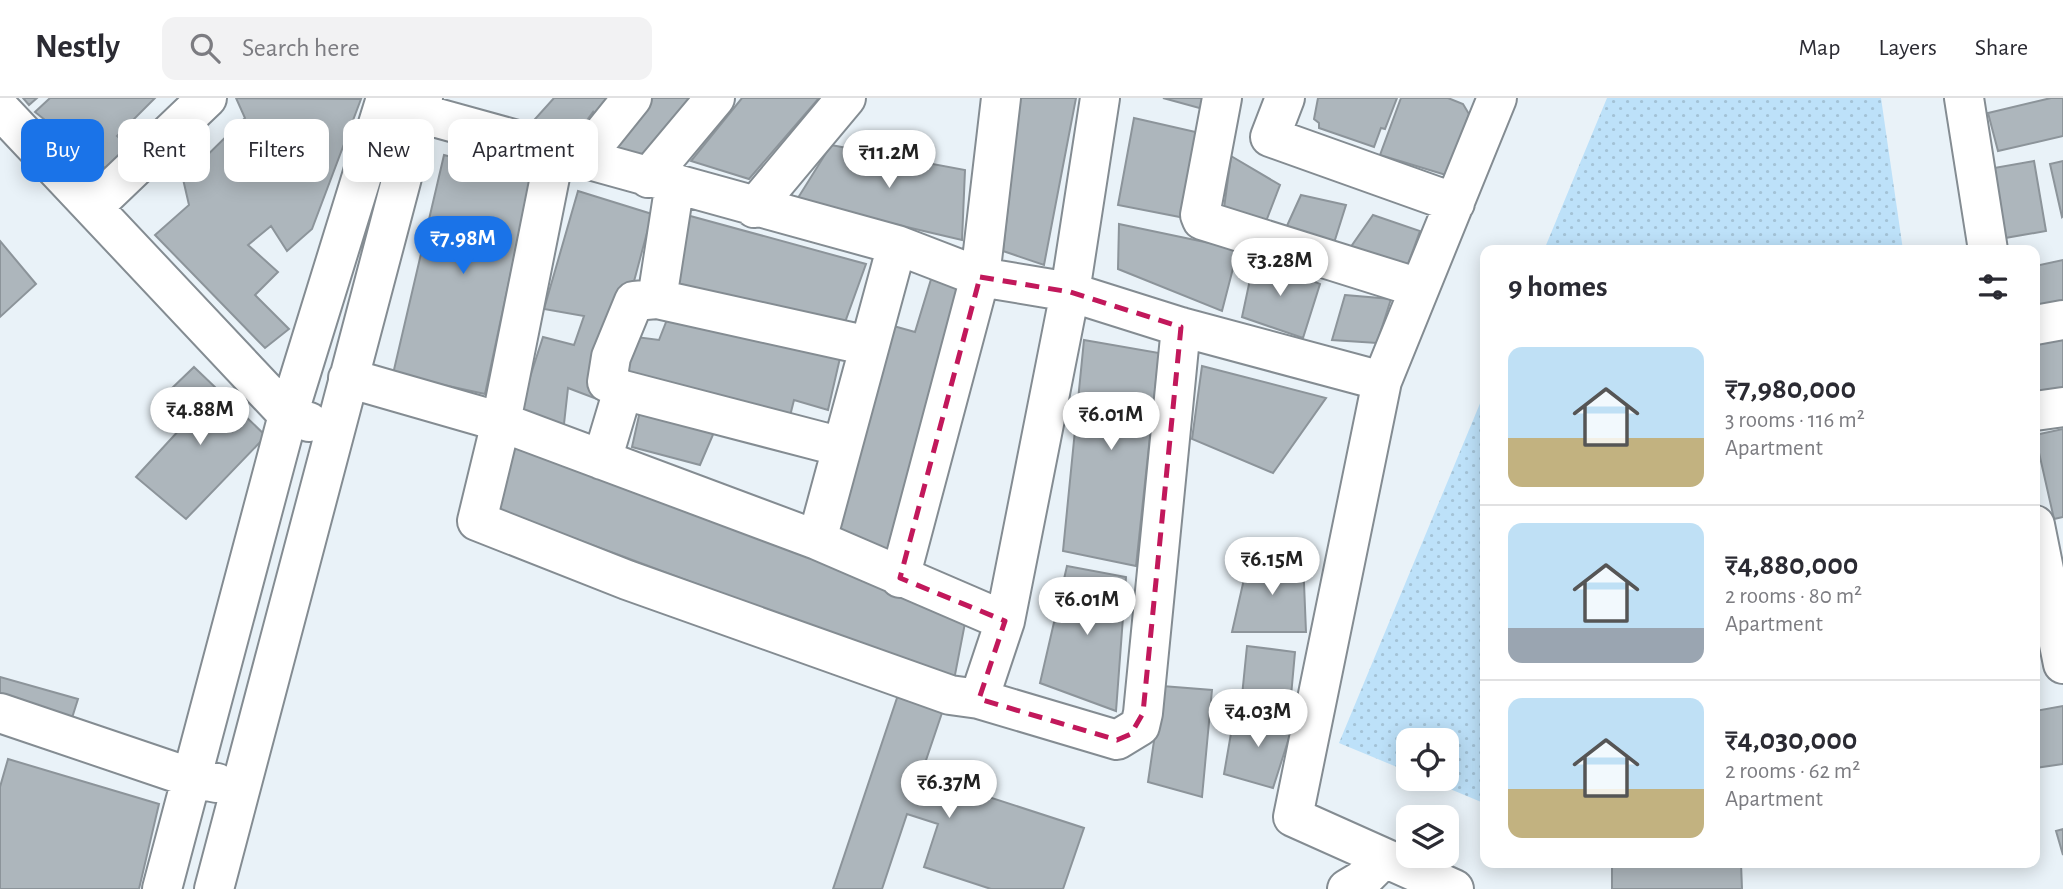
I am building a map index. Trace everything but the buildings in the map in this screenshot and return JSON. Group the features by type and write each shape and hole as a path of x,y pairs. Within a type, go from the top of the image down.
{"street":[{"path":"93,207 207,98"},
{"path":"598,129 632,98"},
{"path":"657,299 662,180 715,98"},
{"path":"754,208 846,98"},
{"path":"900,578 980,277 1001,98"},
{"path":"979,699 1004,621 1070,292 1100,98"},
{"path":"1222,98 1200,215 1202,220 1419,288"},
{"path":"1284,98 1270,137 1455,203"},
{"path":"1454,889 1293,817 1382,381 1497,98"},
{"path":"1964,98 1987,245"},
{"path":"409,103 457,119"},
{"path":"217,888 240,788 348,378 409,103"},
{"path":"163,889 288,415 409,103"},
{"path":"0,109 288,415 334,431"},
{"path":"598,163 897,245 980,277 1070,292 1181,327 1382,381"},
{"path":"562,182 477,521 627,580 950,695 979,699 1117,740 1140,726 1181,327"},
{"path":"817,540 897,245"},
{"path":"842,447 624,390 607,382 611,357 634,301 657,299 869,346"},
{"path":"2040,324 2063,320"},
{"path":"348,378 501,422 817,540 1004,621"},
{"path":"603,460 624,390"},
{"path":"2040,410 2063,407"},
{"path":"2040,550 2063,664"},
{"path":"3,724 192,778 240,788"},
{"path":"1347,889 1362,880 1384,858"}],"highlighted area":[{"path":"980,277 1070,292 1181,327 1143,713 1131,734 1117,740 979,699 1005,621 900,578"}],"shaded area":[{"path":"1607,98 1881,98 1902,245 1546,245"},
{"path":"1480,403 1480,802 1455,791 1459,791 1459,728 1396,728 1396,767 1339,743"}]}
